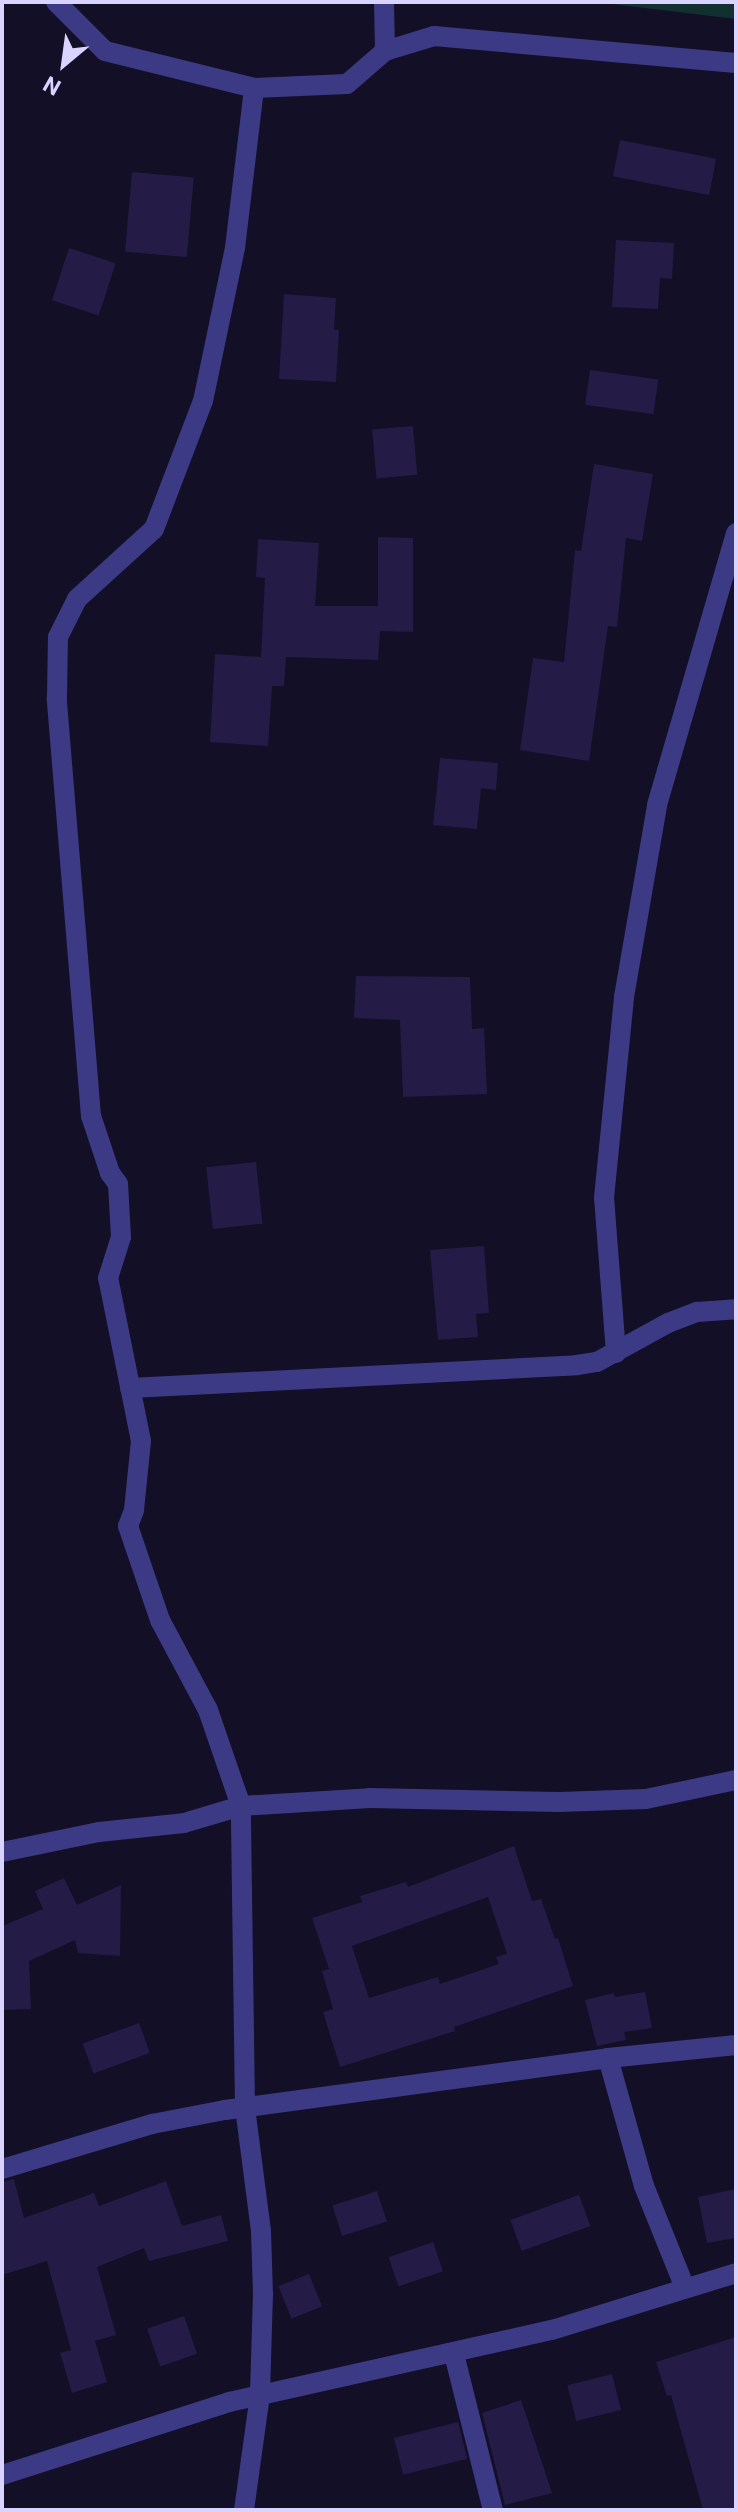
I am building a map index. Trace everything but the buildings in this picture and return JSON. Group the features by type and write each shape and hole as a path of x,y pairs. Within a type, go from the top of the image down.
{"street":[{"path":"56,2 105,51 254,88 347,84 385,51 434,36 736,63"},
{"path":"384,2 385,51"},
{"path":"244,2510 260,2394 263,2295 261,2231 245,2108 241,1806 208,1710 160,1620 128,1526 134,1510 141,1441 108,1278 121,1237 118,1184 110,1173 91,1116 57,698 58,637 77,599 154,529 203,401 235,248 254,88"},
{"path":"616,1353 604,1198 624,997 657,805 736,533"},
{"path":"130,1388 475,1373 577,1365 616,1353 697,1312 736,1309"},
{"path":"2,1852 99,1832 184,1823 241,1806 370,1798 559,1802 646,1799 736,1780"},
{"path":"2,2169 152,2124 245,2108 608,2058 736,2045"},
{"path":"608,2058 644,2186 685,2288"},
{"path":"2,2475 260,2394 454,2354 552,2330 736,2273"},
{"path":"454,2354 493,2510"}],"green space":[{"path":"595,2 736,2 736,19"}]}
